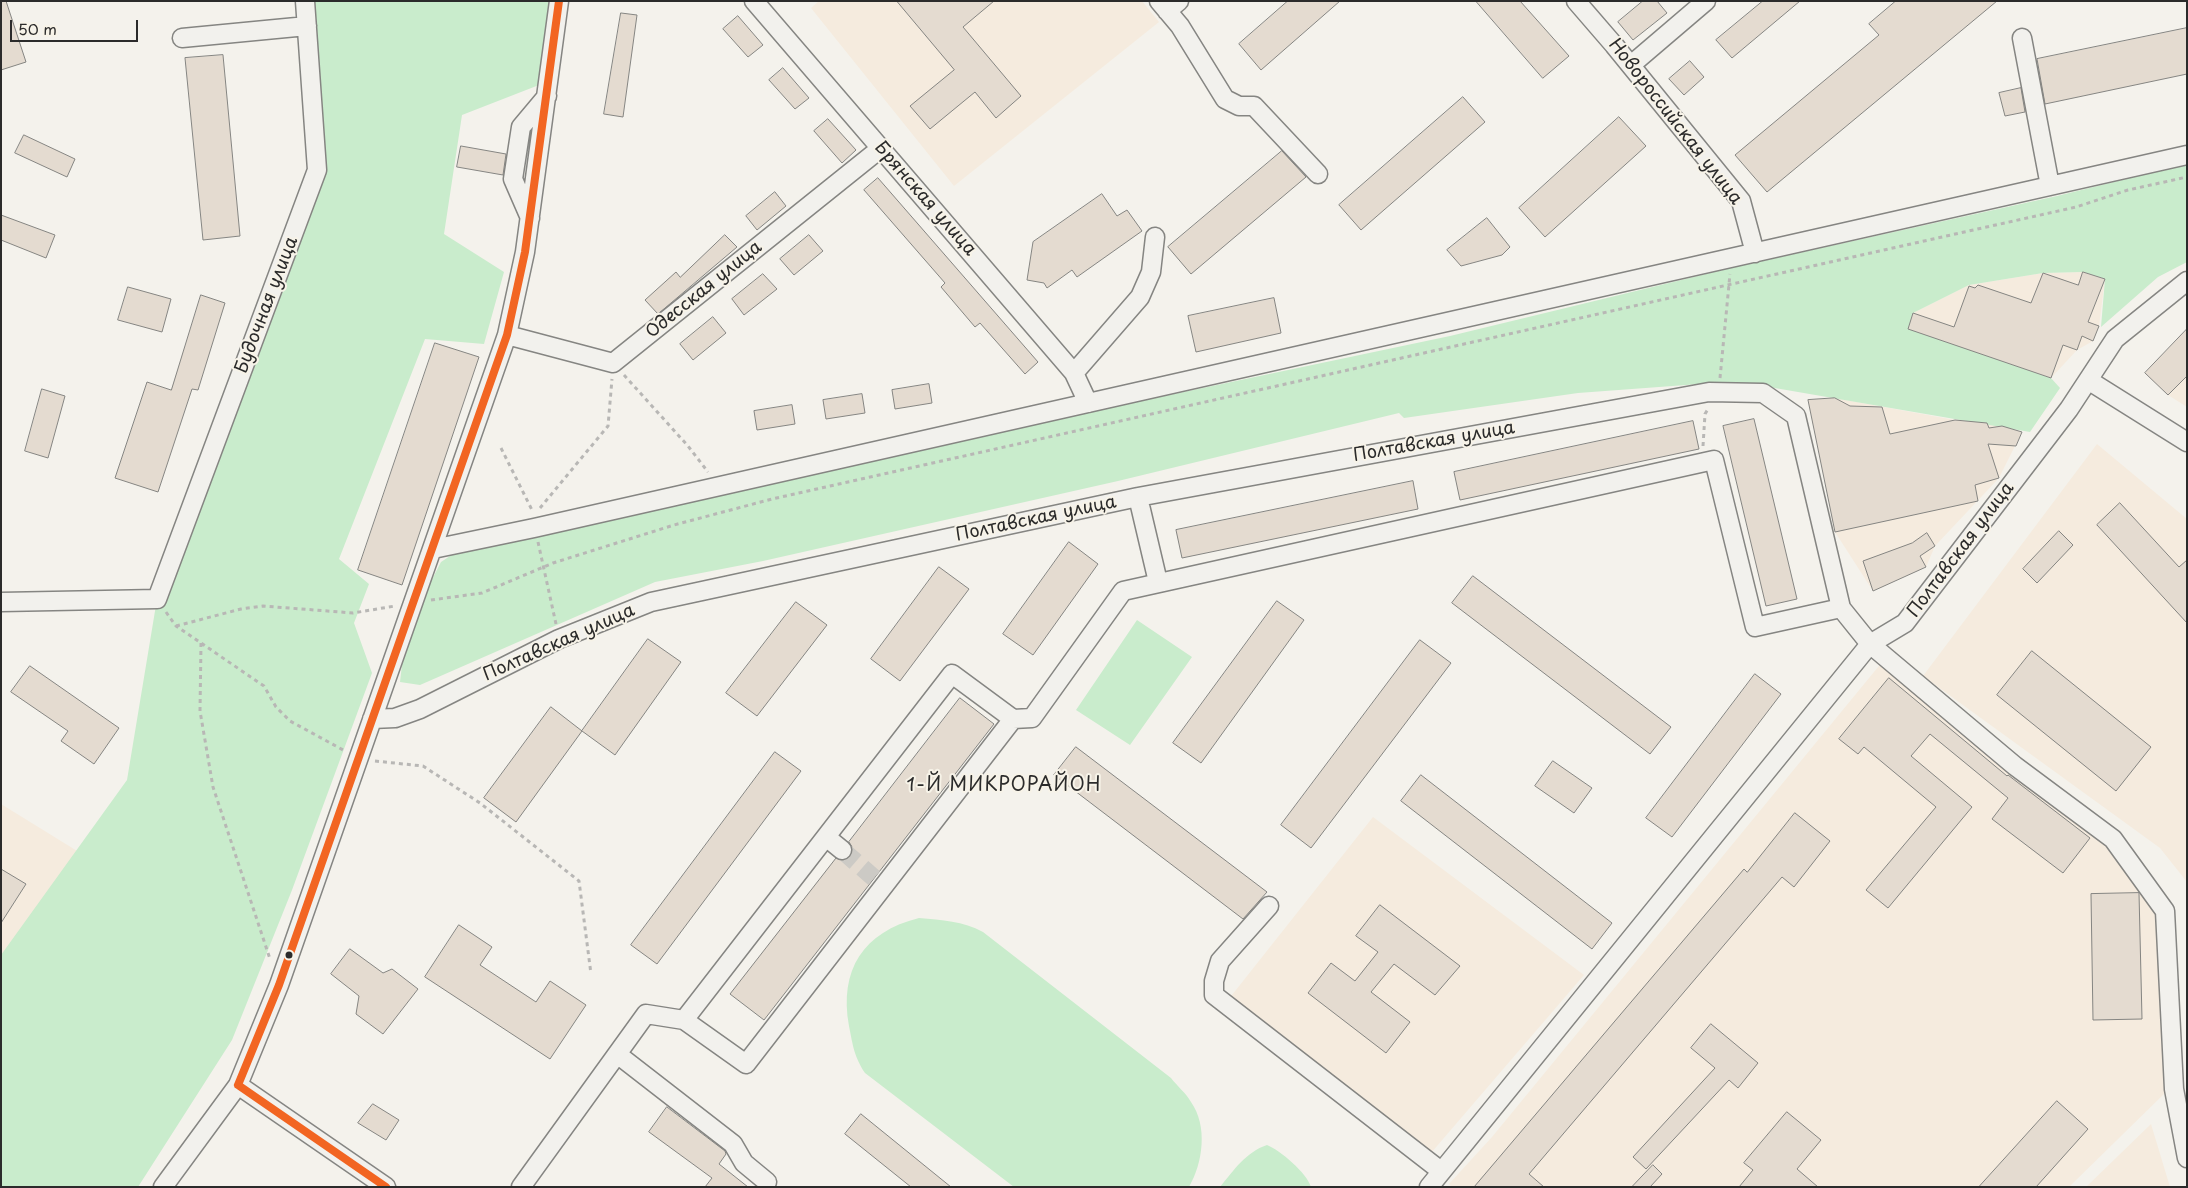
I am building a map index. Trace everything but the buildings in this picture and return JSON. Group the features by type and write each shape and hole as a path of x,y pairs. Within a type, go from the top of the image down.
{"street":[{"name":"Будочная улица","path":"156,599 317,170 305,1"},
{"path":"162,1187 238,1085 279,985 507,335 530,218 559,1"},
{"name":"Брянская улица","path":"754,1 1074,372 1088,403"},
{"name":"Новороссийская улица","path":"1576,1 1631,65 1741,201 1755,253"},
{"path":"1631,65 1706,1"},
{"path":"1168,4 1225,99 1239,106 1254,106 1318,174"},
{"path":"182,38 306,26"},
{"path":"2022,38 2050,186"},
{"name":"Одесская улица","path":"614,363 881,148"},
{"path":"433,549 534,528 2187,155"},
{"path":"1074,372 1140,297 1152,272 1154,237"},
{"name":"Полтавская улица","path":"372,719 395,718 420,709 559,639 651,602 1138,497 1699,393 1718,392 1764,393 1796,416 1841,608 1870,644 1905,624 2069,409 2115,339 2187,281"},
{"path":"507,335 614,363"},
{"path":"2088,380 2187,442"},
{"path":"684,1020 952,674 1014,719 1032,718 1123,591 1714,460 1756,627 1841,608"},
{"path":"1138,497 1158,582"},
{"path":"1,602 156,599"},
{"path":"1428,1187 1870,644 2015,766 2113,839 2165,910 2174,1089 2187,1158"},
{"path":"521,1187 646,1014 684,1020 746,1064 879,883 1014,719"},
{"path":"826,837 842,850"},
{"path":"1269,906 1220,961 1214,981 1214,995 1441,1171"},
{"path":"618,1054 733,1144 744,1163 767,1182"},
{"path":"238,1085 386,1187"}],"path":[{"path":"176,626 241,609 263,606 353,613 414,602 482,594 545,566 674,525 772,499 2076,208 2128,190 2187,177"},
{"path":"1703,448 1705,414 1718,392 1730,286 1731,258"},
{"path":"501,448 535,515 608,426 614,363"},
{"path":"614,363 688,446 719,486"},
{"path":"534,528 545,566 559,639"},
{"path":"156,599 176,626 264,686 276,707 290,721 359,758 423,766 480,803 579,881 591,974"},
{"path":"201,642 200,711 212,787 279,985"}],"shaded area":[{"path":"819,1 1142,1 1159,22 954,186 811,8"},
{"path":"2083,272 2105,279 2099,326 2093,341 2077,350 2051,378 1908,329 1913,313 1969,285 2043,273"},
{"path":"2187,329 2187,407 2168,395 2145,373"},
{"path":"1835,398 1955,420 1987,423 2022,432 1999,478 1935,546 1926,567 1873,591 1835,532 1808,400"},
{"path":"2097,444 2187,519 2187,882 2160,848 1923,676"},
{"path":"1883,661 2111,844 2162,911 2165,1093 2069,1187 1452,1187 1449,1184 1492,1137"},
{"path":"1,804 82,854 1,990"},
{"path":"1373,817 1584,975 1431,1153 1228,1000"},
{"path":"2151,1124 2170,1187 2086,1187"}],"green space":[{"path":"298,1 552,1 539,85 462,115 444,234 504,272 484,344 425,339 339,559 369,584 354,623 372,673 292,890 232,1040 138,1187 1,1187 1,955 127,780 157,599 314,170"},
{"path":"2187,164 2187,262 2158,277 2101,327 2105,279 2083,272 2043,273 1969,285 1913,313 1909,329 2051,378 2060,388 2030,432 1769,387 1713,383 1578,393 1404,418 1399,413 1118,481 763,561 655,582 420,685 400,682 403,656 426,591 441,562 456,552 1136,402 1450,336 1735,267 2057,196"},
{"path":"1137,620 1192,657 1130,745 1076,710"},
{"path":"919,918 960,923 983,932 1171,1078 1189,1099 1200,1122 1202,1133 1198,1167 1189,1187 1014,1187 865,1073 856,1056 849,1026 848,987 852,971 859,956 883,933 900,924"},
{"path":"1267,1145 1292,1163 1304,1175 1311,1187 1220,1187 1235,1168 1247,1157"}],"tunnel":[{"path":"842,850 874,878"}],"transit line":[{"path":"238,1085 279,985 507,335 525,252 559,1"},
{"path":"238,1085 386,1187"}],"district":[{"name":"1-Й МИКРОРАЙОН","path":"1004,786"}]}
